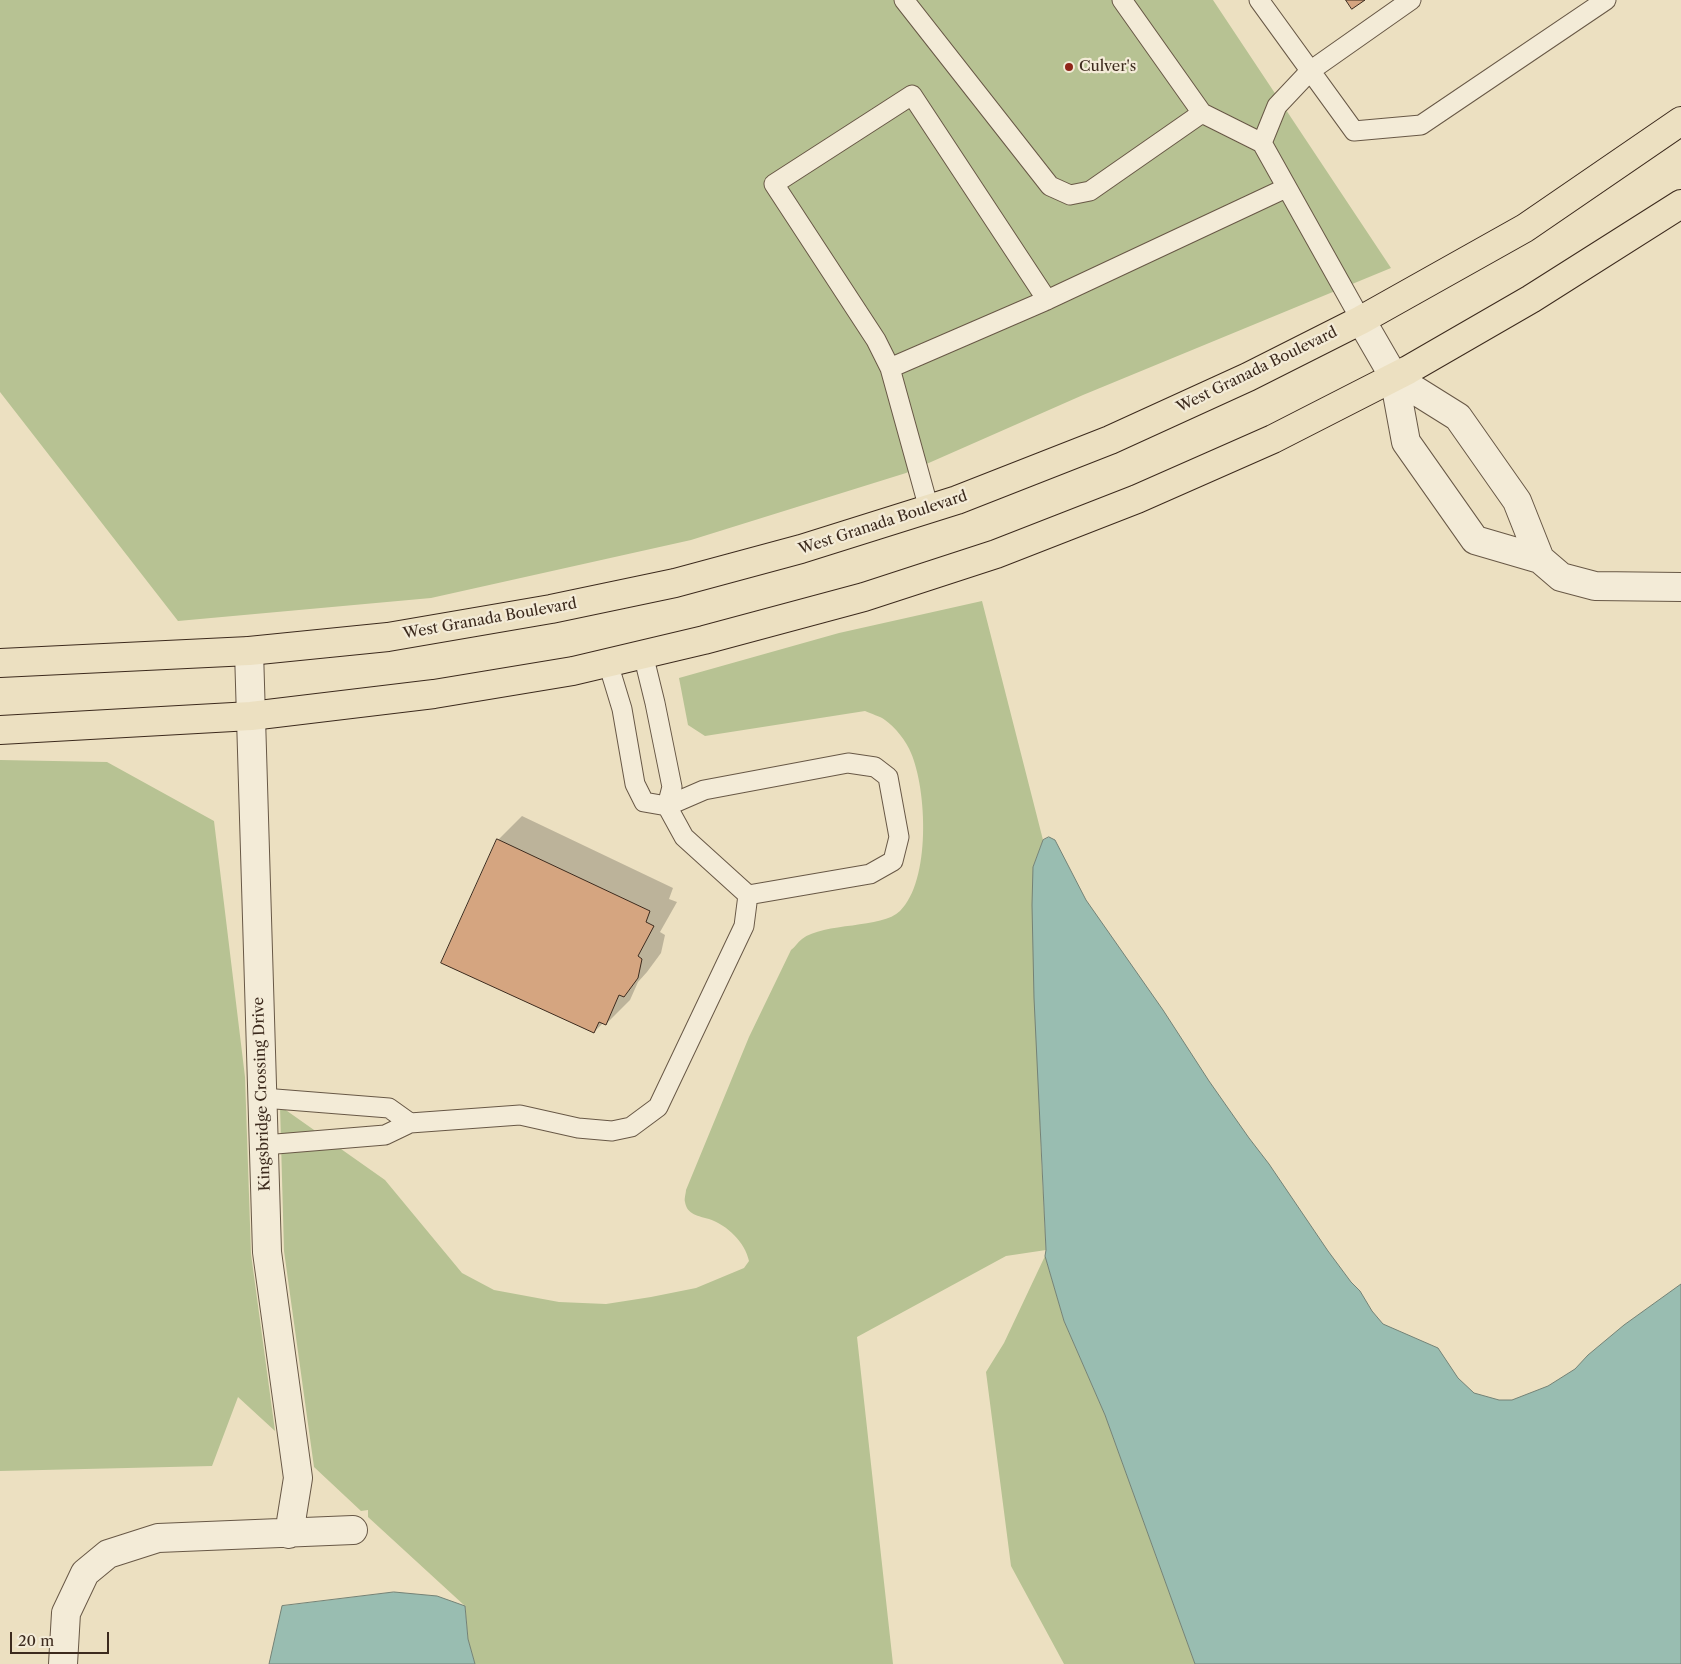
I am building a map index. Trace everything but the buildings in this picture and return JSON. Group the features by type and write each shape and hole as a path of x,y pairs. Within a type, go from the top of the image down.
{"main road":[{"name":"West Granada Boulevard","path":"0,662 248,651 388,637 560,607 675,583 822,544 957,500 1110,440 1248,378 1361,320 1524,228 1681,121"},
{"path":"0,730 251,716 434,694 573,671 704,640 864,597 996,554 1136,499 1273,439 1394,377 1531,298 1681,204"}],"street":[{"path":"1361,320 1394,377 1406,442 1475,540 1540,559 1561,577 1594,586 1681,587"},
{"path":"1394,377 1458,417 1516,501 1540,559"},
{"name":"Kingsbridge Crossing Drive","path":"248,651 267,1252 298,1478 289,1534"},
{"path":"63,1664 66,1613 85,1573 108,1554 158,1538 353,1530"}],"lane":[{"path":"904,0 1050,186 1070,195 1090,191 1202,113"},
{"path":"1122,0 1202,113 1262,144 1361,320"},
{"path":"1259,0 1354,131 1421,126 1606,0"},
{"path":"1262,144 1276,106 1310,71 1411,0"},
{"path":"929,509 890,368 876,340 774,184 912,95 1047,300"},
{"path":"890,368 1047,300 1286,188"},
{"path":"643,654 672,786 667,806 684,837 748,895"},
{"path":"608,663 622,709 635,784 644,802 667,806 704,790 848,763 874,767 888,777 899,837 893,861 870,874 748,895"},
{"path":"264,1145 385,1134 410,1123 520,1115 578,1128 612,1131 631,1128 658,1106 744,926 748,895"},
{"path":"263,1098 389,1108 410,1123"}],"green space":[{"path":"0,0 1213,0 1391,268 1083,395 906,473 691,540 431,598 178,621 0,392"},
{"path":"982,601 1043,840 1033,867 1041,1154 1046,1250 1006,1256 857,1337 893,1664 475,1664 468,1639 465,1606 368,1517 368,1510 361,1511 314,1467 284,1251 280,1106 385,1180 462,1273 494,1290 559,1302 606,1304 696,1288 744,1268 749,1261 744,1247 722,1225 688,1210 685,1202 686,1190 749,1037 791,950 802,939 812,934 838,927 880,921 892,917 900,911 910,897 917,879 921,858 923,811 916,769 907,744 893,727 881,717 865,711 705,736 688,725 679,678 839,633"},
{"path":"0,760 107,762 214,821 245,1077 251,1254 275,1431 238,1397 212,1466 0,1471"},
{"path":"1045,1256 1064,1321 1105,1415 1195,1664 1064,1664 1011,1566 986,1372 1004,1343"}],"water":[{"path":"1049,837 1055,840 1086,900 1163,1010 1209,1081 1269,1164 1328,1251 1360,1291 1372,1311 1383,1324 1438,1348 1458,1378 1474,1393 1499,1400 1512,1400 1548,1386 1575,1369 1588,1355 1624,1325 1681,1284 1681,1664 1195,1664 1105,1415 1064,1321 1045,1256 1032,905 1033,867 1043,840"},
{"path":"394,1592 437,1596 465,1606 468,1639 475,1664 269,1664 282,1606"}],"place":[{"name":"Culver's","path":"1069,67"}]}
